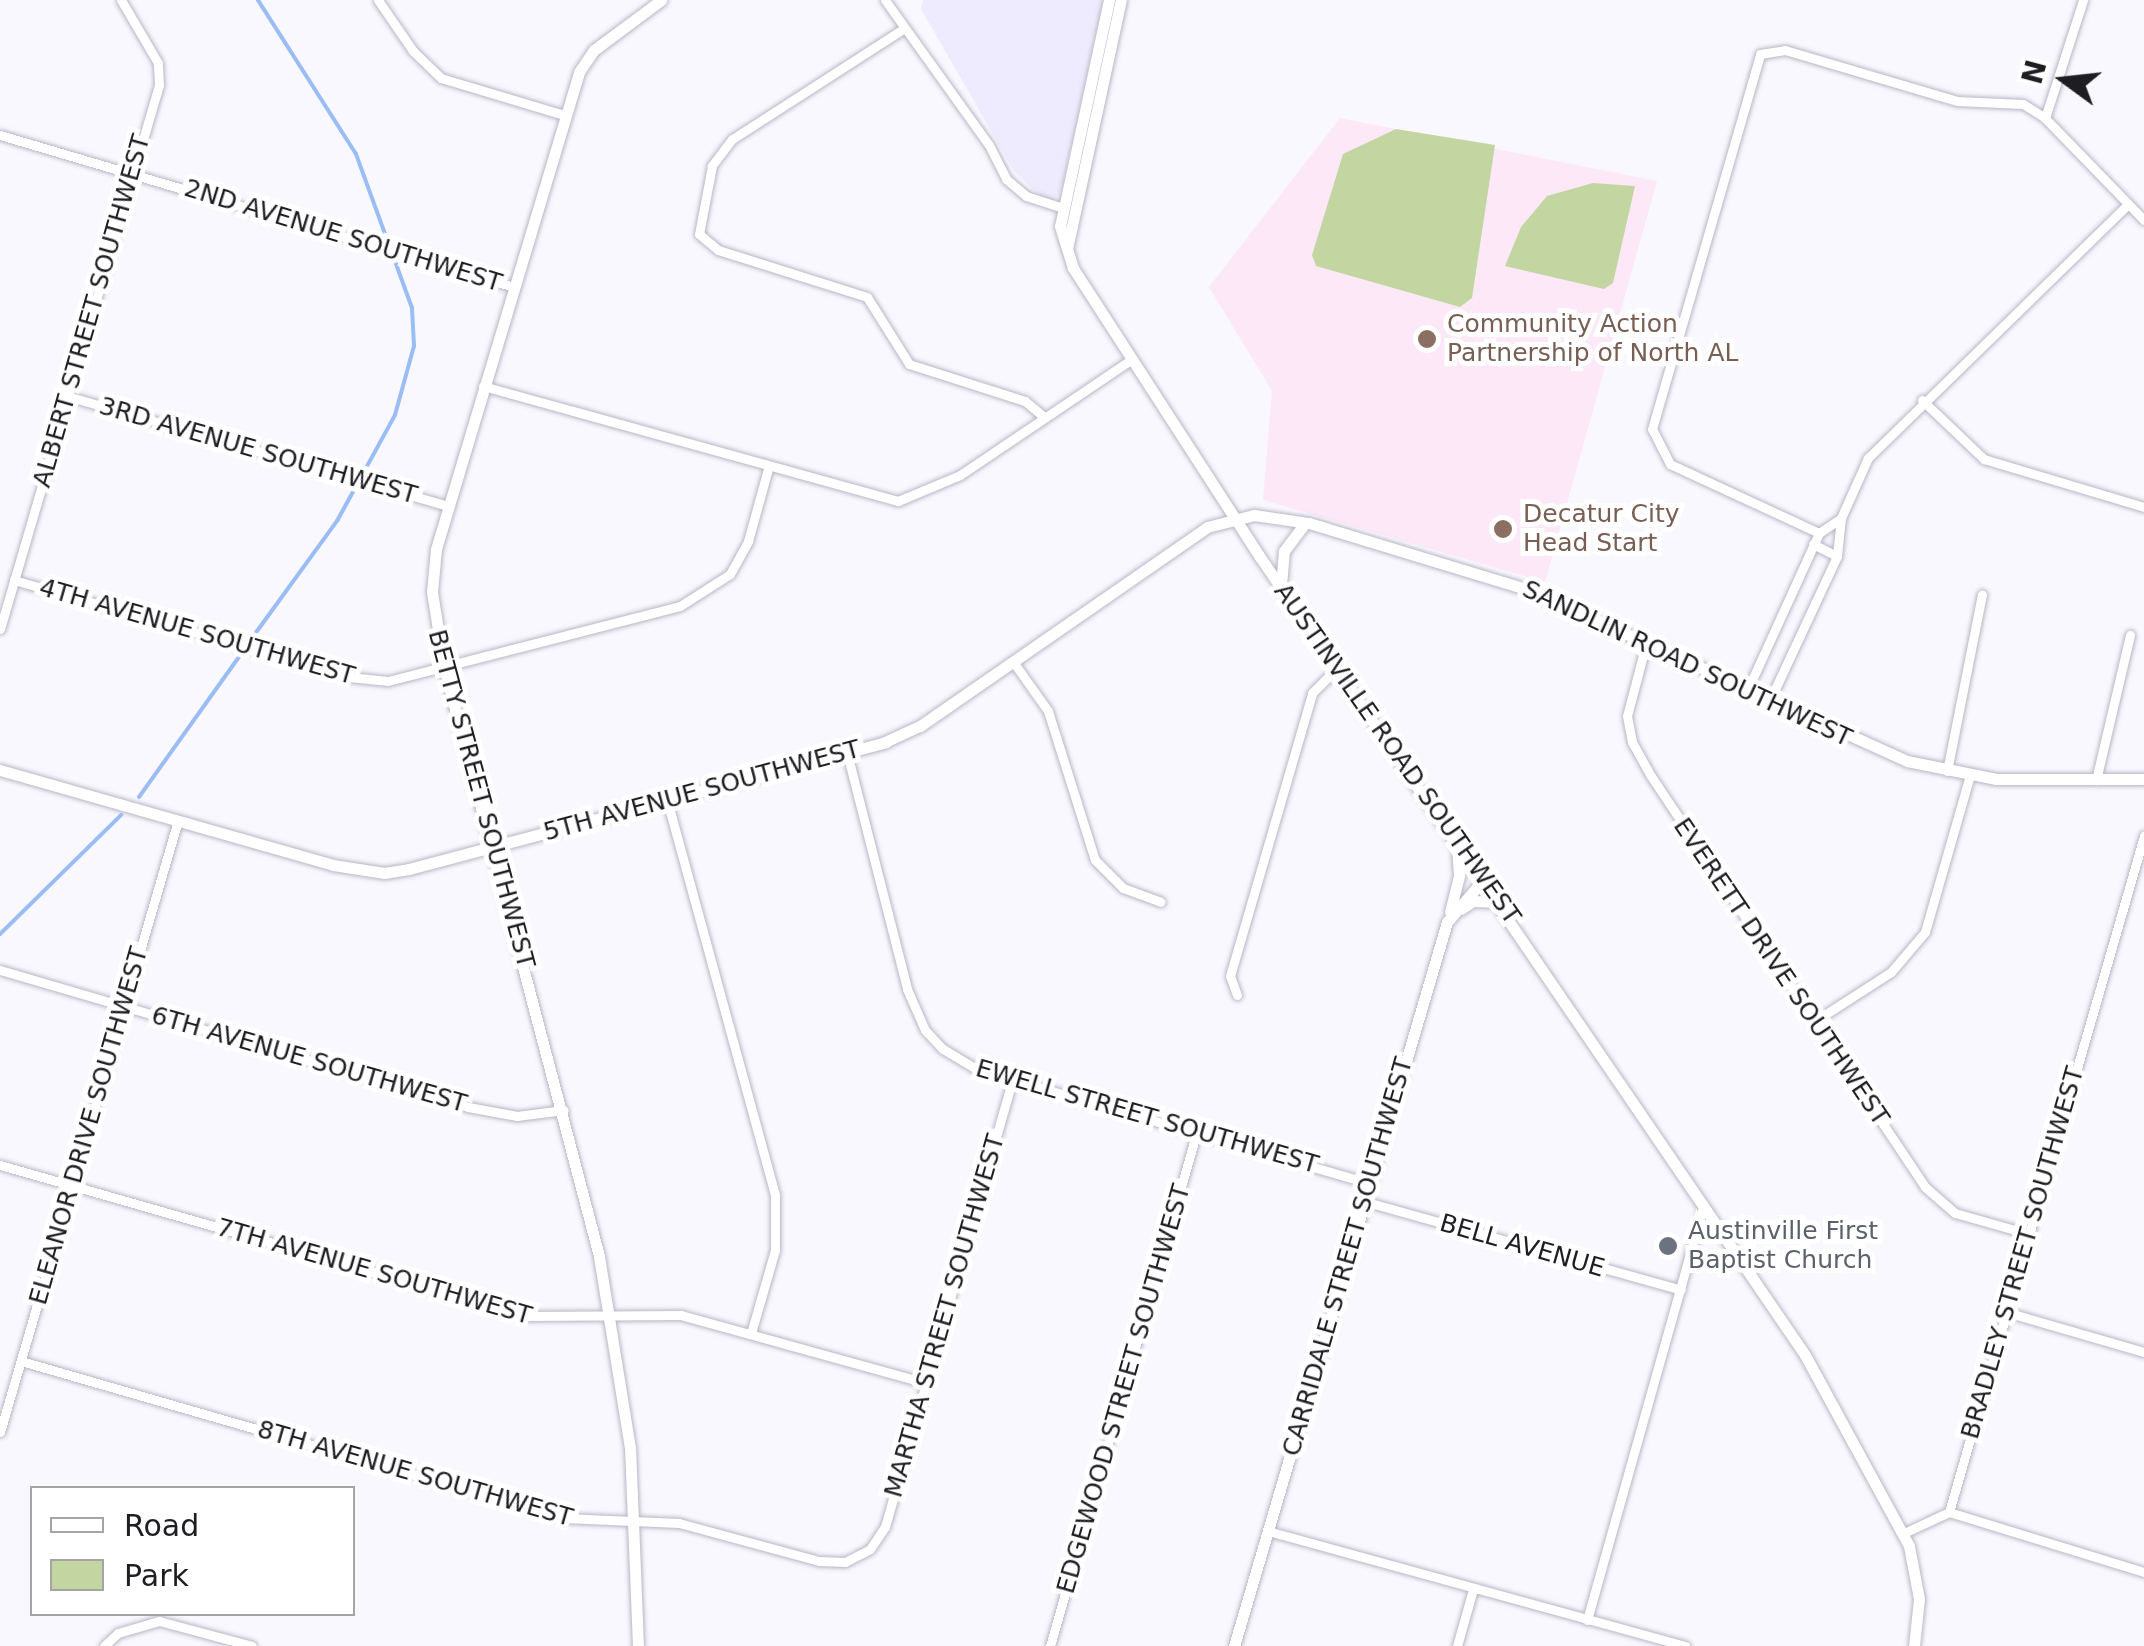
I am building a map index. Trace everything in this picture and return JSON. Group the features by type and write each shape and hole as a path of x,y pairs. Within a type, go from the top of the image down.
{"street":[{"name":"ALBERT STREET SOUTHWEST","path":"0,629 159,85 158,64 121,0"},
{"path":"378,0 413,52 441,78 564,116"},
{"name":"BETTY STREET SOUTHWEST","path":"638,1646 634,1522 611,1317 564,1110 444,667 432,592 448,506 564,116 594,50 661,0"},
{"path":"885,0 989,145 1006,180 1026,196 1063,208"},
{"name":"AUSTINVILLE ROAD SOUTHWEST","path":"1109,0 1059,238 1068,249 1078,277 1280,585 1805,1355 1904,1533"},
{"path":"1068,249 1122,0"},
{"path":"2045,118 2082,0"},
{"path":"903,28 732,139 712,166 699,234 718,250 867,297 909,364 1025,400 1045,418"},
{"path":"1818,533 1660,455 1652,430 1760,54 1785,50 1958,101 2009,102 2045,118 2144,220"},
{"name":"2ND AVENUE SOUTHWEST","path":"0,135 514,287"},
{"path":"1769,702 1837,556 1841,518 1868,458 1922,400 2128,204"},
{"path":"483,386 768,469 898,501 960,475 1132,358"},
{"name":"3RD AVENUE SOUTHWEST","path":"67,396 448,506"},
{"path":"1922,400 1996,465 2144,508"},
{"name":"4TH AVENUE SOUTHWEST","path":"14,580 371,680 444,667 663,610 704,592 730,574 748,541 768,469"},
{"name":"SANDLIN ROAD SOUTHWEST","path":"1235,516 1309,523 1530,590 1886,754 1970,775 2144,780"},
{"name":"5TH AVENUE SOUTHWEST","path":"0,770 358,871 409,869 847,753 920,726 1207,527 1235,516"},
{"path":"1747,692 1818,533 1841,518"},
{"path":"1280,585 1288,541 1309,523"},
{"path":"1813,544 1837,556"},
{"path":"1947,771 1982,594"},
{"path":"2096,780 2130,635"},
{"name":"EVERETT DRIVE SOUTHWEST","path":"1646,644 1628,703 1632,742 1934,1196 1967,1218 2029,1234"},
{"path":"1014,662 1048,712 1095,860 1123,888 1161,902"},
{"path":"1237,995 1230,976 1312,693 1337,668"},
{"name":"EWELL STREET SOUTHWEST","path":"847,753 908,989 924,1030 964,1063 1369,1183"},
{"path":"1816,1021 1891,972 1925,932 1970,775"},
{"path":"667,800 775,1196 775,1250 751,1333"},
{"name":"ELEANOR DRIVE SOUTHWEST","path":"0,1432 178,820"},
{"name":"BRADLEY STREET SOUTHWEST","path":"1949,1512 2144,836"},
{"path":"1447,922 1459,875 1456,842"},
{"name":"CARRIDALE STREET SOUTHWEST","path":"1234,1646 1447,922 1483,880"},
{"path":"1447,922 1473,901 1499,902"},
{"name":"6TH AVENUE SOUTHWEST","path":"0,970 468,1107 517,1116 564,1110"},
{"name":"MARTHA STREET SOUTHWEST","path":"870,1550 885,1527 1013,1079"},
{"name":"EDGEWOOD STREET SOUTHWEST","path":"1050,1646 1197,1132"},
{"name":"7TH AVENUE SOUTHWEST","path":"0,1165 528,1316 681,1315 926,1383"},
{"name":"BELL AVENUE","path":"1363,1200 1681,1290"},
{"path":"1588,1620 1704,1204"},
{"path":"2006,1312 2144,1352"},
{"name":"8TH AVENUE SOUTHWEST","path":"21,1362 564,1518 692,1526 832,1563 870,1550"},
{"path":"1914,1646 1918,1586 1904,1533 1949,1512 2144,1572"},
{"path":"1268,1531 1684,1646"},
{"path":"1457,1646 1474,1590"},
{"path":"104,1646 118,1633 158,1621 252,1646"}],"shaded area":[{"path":"923,0 1103,0 1061,191 1049,205 1014,171 921,9"},
{"name":"Community Action Partnership of North AL","path":"1340,118 1657,181 1545,582 1263,500 1272,391 1209,287"}],"green space":[{"path":"1396,129 1495,145 1472,298 1460,307 1316,266 1312,255 1343,154"},
{"path":"1593,183 1635,186 1613,283 1604,289 1505,266 1521,227 1547,196"}],"waterway":[{"path":"252,638 337,521 395,415 414,346 412,308 356,154 258,0"},
{"path":"139,797 239,657"},
{"path":"0,934 121,815"}],"place":[{"name":"Community Action Partnership of North AL","path":"1427,339"},
{"name":"Decatur City Head Start","path":"1503,529"},
{"name":"Austinville First Baptist Church","path":"1668,1246"}]}
